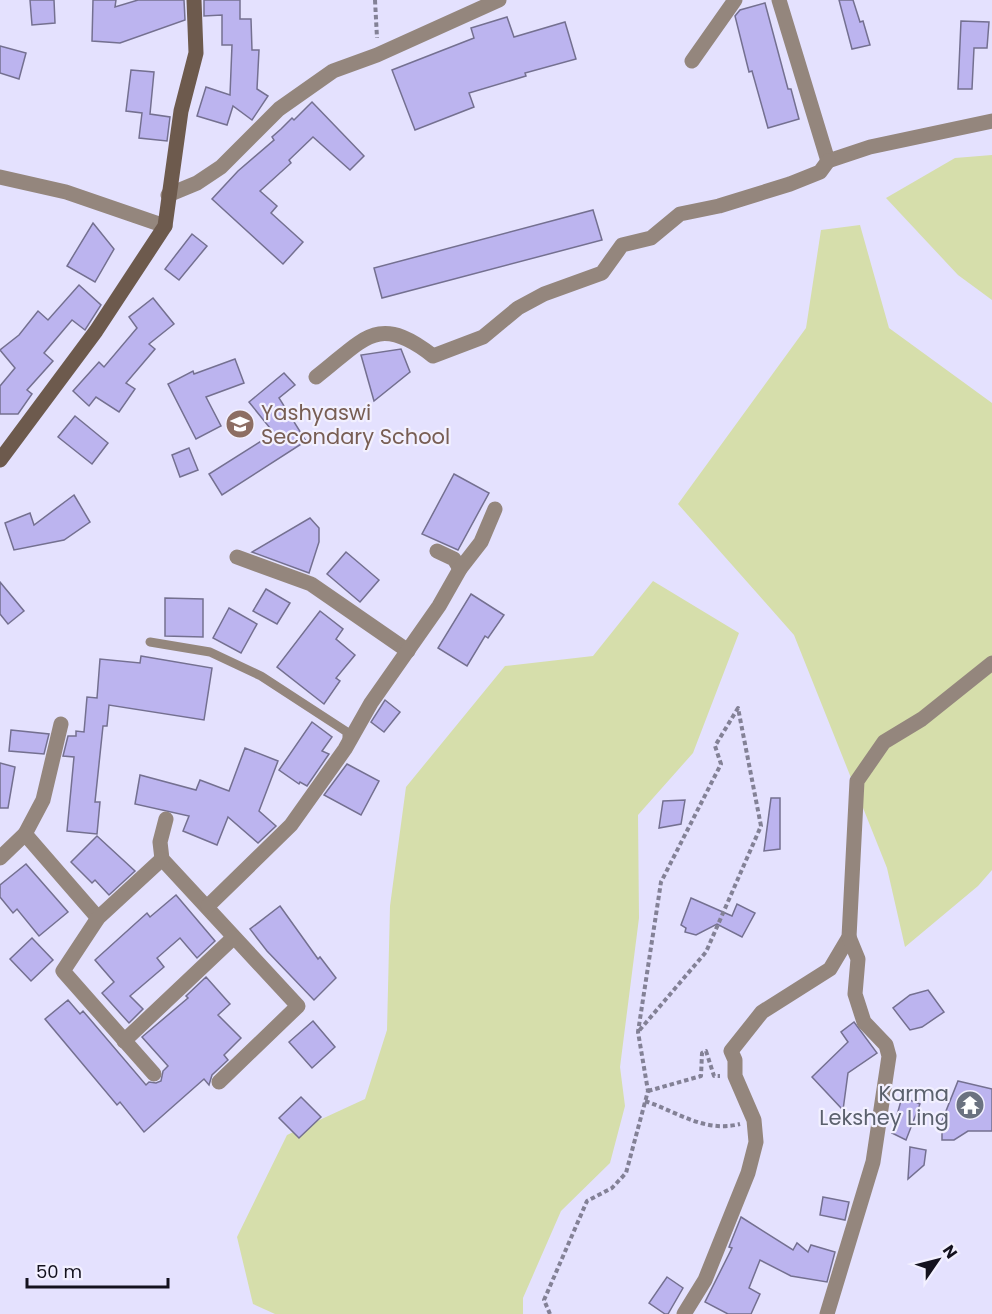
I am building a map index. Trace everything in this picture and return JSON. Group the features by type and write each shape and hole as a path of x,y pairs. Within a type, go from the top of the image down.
{"main road":[{"path":"0,460 96,331 165,226 181,111 196,54 194,0"}],"street":[{"path":"168,195 197,183 221,167 279,109 333,71 377,55 499,0"},
{"path":"692,61 735,0"},
{"path":"779,0 828,161"},
{"path":"316,377 374,333 389,332 416,343 433,356 483,338 518,308 544,294 602,273 621,245 651,238 680,214 719,206 790,184 820,172 828,161 870,147 992,121"},
{"path":"0,177 66,192 165,226"},
{"path":"208,906 291,825 345,749 371,703 439,606 460,569 481,542 495,509"},
{"path":"437,551 454,559 460,569"},
{"path":"237,557 311,584 408,651"},
{"path":"827,1314 873,1162 889,1056 886,1045 864,1022 855,994 858,959 849,938 857,781 884,742 922,719 992,663"},
{"path":"0,858 25,834 43,800 61,724"},
{"path":"166,819 160,842 162,859 208,906 233,938 298,1006 219,1082"},
{"path":"25,834 98,918"},
{"path":"154,1074 63,971 98,918 162,859"},
{"path":"124,1041 233,938"},
{"path":"684,1314 705,1280 748,1173 756,1142 754,1120 735,1076 735,1060 731,1050 762,1012 830,969 849,938"}],"lane":[{"path":"150,642 210,652 261,676 347,732 345,749"}],"path":[{"path":"375,0 377,55"},
{"path":"550,1314 544,1300 587,1200 612,1188 626,1173 648,1091 638,1032 660,882 720,764 715,746 738,708 761,826 706,952 638,1032"},
{"path":"648,1091 701,1076 702,1053 706,1051 714,1076 735,1076"},
{"path":"645,1101 674,1110 690,1121 723,1129 754,1120"}],"green space":[{"path":"992,155 992,300 958,275 886,198 955,158"},
{"path":"860,225 889,328 992,403 992,870 978,886 905,947 887,868 794,635 678,504 806,328 821,230"},
{"path":"653,581 739,633 693,753 638,815 639,918 620,1067 625,1106 610,1163 561,1211 523,1298 523,1314 275,1314 253,1304 237,1237 287,1135 365,1099 387,1030 390,906 406,787 505,666 593,656"}],"building":[{"path":"30,0 54,0 55,23 32,25"},
{"path":"93,0 116,0 115,7 138,0 184,0 185,20 120,43 92,41"},
{"path":"204,0 240,0 240,19 251,19 252,50 259,50 257,89 268,96 252,120 233,106 227,125 197,116 206,87 230,95 232,45 222,45 222,15 204,16"},
{"path":"839,0 853,0 860,22 863,21 870,45 852,49"},
{"path":"765,3 788,89 791,89 799,119 768,128 752,71 749,72 735,16 740,10"},
{"path":"507,17 514,37 565,22 576,59 525,73 526,76 469,93 474,107 415,130 392,70 474,38 471,28"},
{"path":"961,21 989,22 987,48 974,48 972,89 958,89"},
{"path":"0,46 26,53 19,79 0,73"},
{"path":"131,70 154,72 150,114 170,117 167,141 139,138 142,113 126,111"},
{"path":"312,102 364,156 350,170 313,137 289,160 291,163 260,191 277,206 271,213 303,242 283,264 212,199 238,171 274,140 272,137"},
{"path":"593,210 602,240 382,298 374,268"},
{"path":"93,223 114,249 95,282 67,266"},
{"path":"192,234 207,246 179,280 165,269"},
{"path":"79,285 101,305 85,330 72,320 44,353 53,361 27,390 32,394 18,414 0,414 0,386 15,368 0,350 19,335 38,311 48,320"},
{"path":"153,298 174,324 149,344 155,349 126,383 135,389 119,412 96,397 89,406 73,391 99,362 104,367 137,328 129,317"},
{"path":"401,349 410,372 374,401 361,355"},
{"path":"235,359 244,383 206,397 221,426 196,439 168,384 193,371 194,374"},
{"path":"284,373 295,385 279,398 306,441 222,495 209,474 274,433 249,402"},
{"path":"75,416 108,443 92,464 58,437"},
{"path":"189,448 198,470 180,477 172,455"},
{"path":"454,474 489,493 458,550 422,534"},
{"path":"74,495 90,522 64,540 14,550 5,523 30,513 34,525"},
{"path":"310,518 319,528 319,542 309,573 252,552"},
{"path":"346,552 379,580 360,602 327,574"},
{"path":"0,582 24,611 8,624 0,614"},
{"path":"266,589 290,603 277,624 253,611"},
{"path":"471,594 504,615 488,638 485,636 467,666 438,648"},
{"path":"165,598 203,599 203,637 165,636"},
{"path":"229,608 257,624 241,653 213,638"},
{"path":"320,611 343,629 336,639 355,655 336,678 340,681 324,704 277,667"},
{"path":"141,656 212,668 204,720 109,705 107,726 103,726 95,802 100,802 97,834 67,831 74,757 63,756 68,736 76,736 76,731 84,732 87,697 97,698 100,659 140,663"},
{"path":"385,700 400,712 384,732 371,722"},
{"path":"312,722 332,737 322,751 329,754 307,786 300,782 299,784 279,770"},
{"path":"11,730 49,734 44,754 9,751"},
{"path":"245,748 278,761 259,811 276,826 258,843 228,817 217,845 183,831 189,816 135,804 140,775 196,790 200,780 229,791"},
{"path":"0,763 15,767 8,808 0,808"},
{"path":"347,764 379,781 361,815 324,795"},
{"path":"771,798 780,798 780,849 764,851"},
{"path":"685,800 681,824 659,828 663,801"},
{"path":"97,836 135,871 109,895 95,880 92,883 71,862"},
{"path":"26,864 68,912 39,936 17,909 13,913 0,897 0,885"},
{"path":"176,895 215,941 197,958 180,938 157,958 164,967 130,996 143,1009 129,1023 102,993 114,982 95,960 147,913 150,917"},
{"path":"691,898 732,916 737,904 755,913 742,937 717,924 696,935 685,932 686,928 681,925"},
{"path":"280,906 318,959 320,957 336,978 314,1000 267,951 250,929"},
{"path":"32,938 53,960 31,981 10,959"},
{"path":"206,977 230,1004 218,1015 241,1038 224,1055 228,1060 212,1075 209,1085 204,1079 144,1132 120,1102 117,1105 45,1019 68,1000 80,1014 83,1011 146,1085 149,1082 156,1083 161,1081 163,1071 168,1066 142,1037 188,998 186,996"},
{"path":"928,990 944,1012 922,1027 910,1030 893,1008 910,995"},
{"path":"313,1021 335,1047 312,1068 289,1042"},
{"path":"854,1022 877,1053 848,1073 843,1110 812,1077 848,1042 841,1032"},
{"name":"Karma Lekshey Ling","path":"958,1081 992,1089 992,1131 968,1131 954,1140 942,1140 942,1121"},
{"path":"301,1097 321,1117 299,1138 279,1118"},
{"path":"902,1097 920,1104 906,1140 892,1133"},
{"path":"910,1147 926,1150 924,1165 908,1179"},
{"path":"823,1197 849,1202 845,1220 820,1215"},
{"path":"741,1217 793,1250 797,1243 808,1252 811,1245 835,1252 827,1282 791,1276 760,1260 749,1288 760,1294 751,1314 728,1314 705,1302 732,1248 729,1247"},
{"path":"667,1277 683,1288 668,1314 665,1314 649,1303"}],"place":[{"name":"Yashyaswi Secondary School","path":"240,424"},
{"name":"Karma Lekshey Ling","path":"970,1105"}]}
